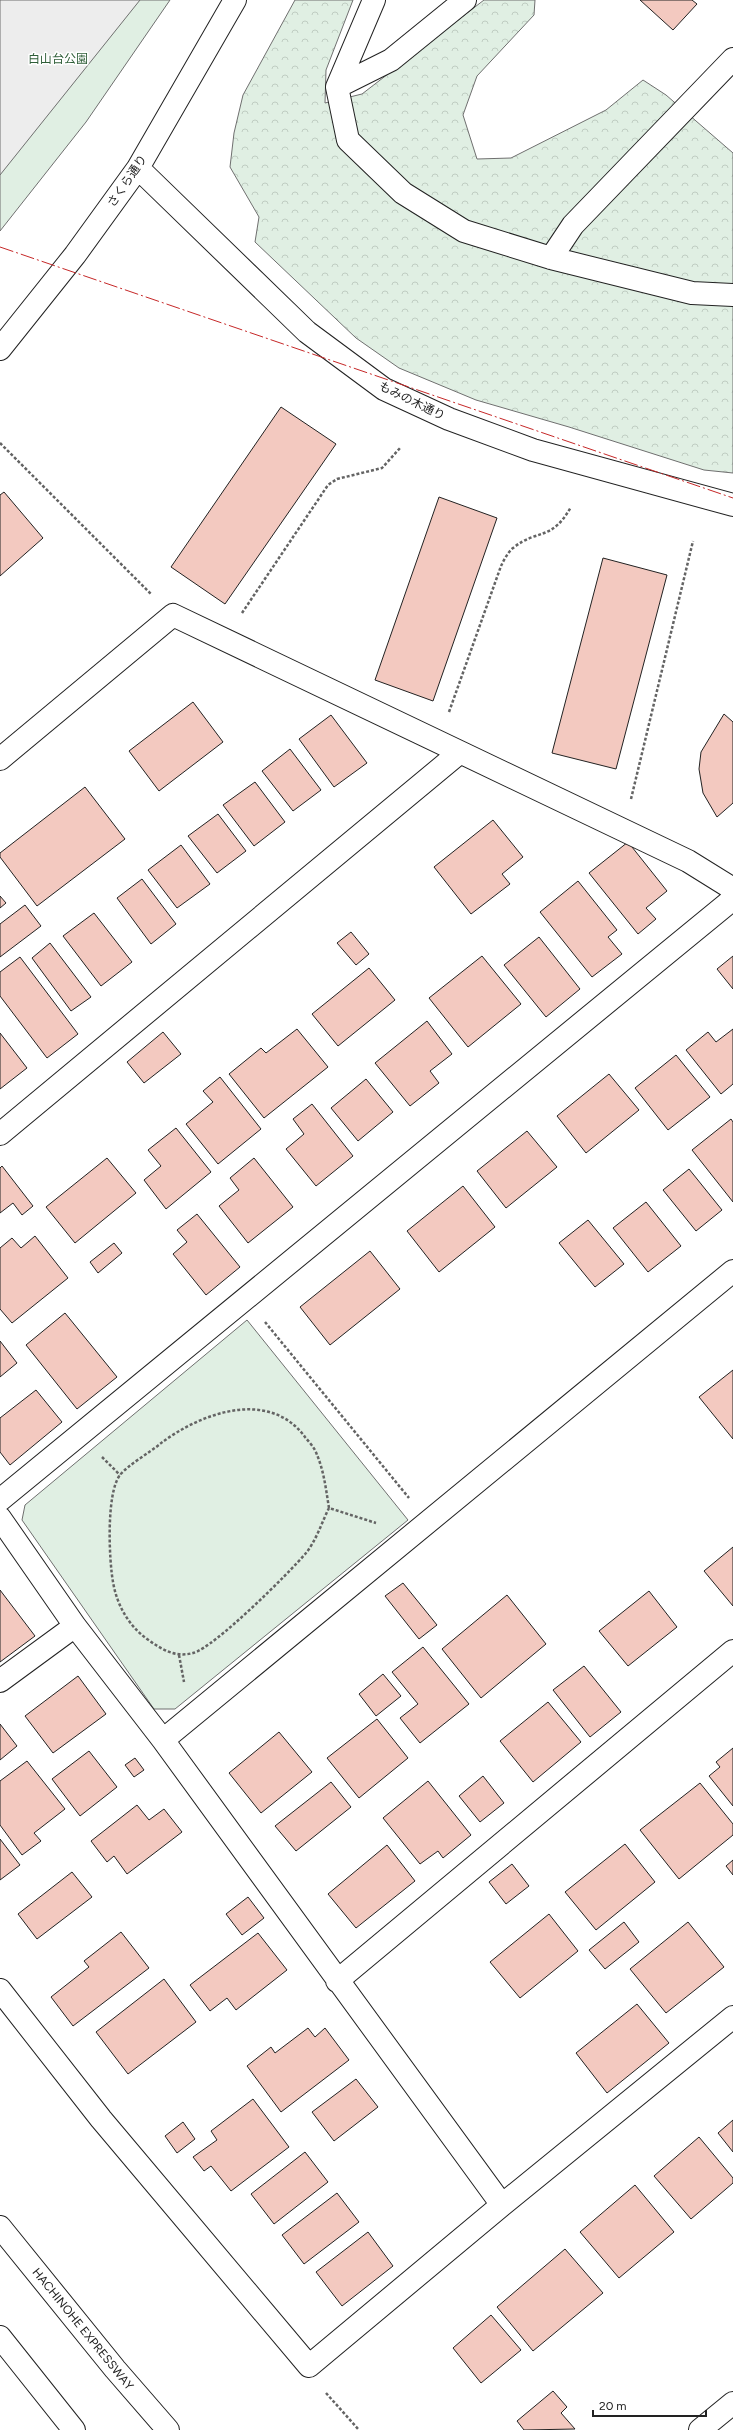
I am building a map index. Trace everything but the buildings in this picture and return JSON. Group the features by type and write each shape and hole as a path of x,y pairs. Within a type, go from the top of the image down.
{"main road":[{"name":"さくら通り","path":"0,349 75,255 138,168 235,0"},
{"path":"374,0 337,87 348,140 403,193 464,231 551,258 692,293 733,295"},
{"path":"337,87 391,60 465,0"},
{"path":"551,258 573,225 733,59"},
{"name":"もみの木通り","path":"138,168 307,332 384,389 449,419 533,450 733,505"},
{"path":"0,759 172,615 688,861 733,889"},
{"path":"0,1134 459,753"},
{"path":"0,1500 733,899"},
{"path":"163,1740 733,1271"},
{"path":"0,1518 75,1626 163,1740 502,2205"},
{"path":"0,1680 75,1626"},
{"path":"337,1980 733,1651"},
{"path":"0,1990 101,2119 309,2366 502,2205 733,2017"},
{"name":"HACHINOHE EXPRESSWAY","path":"0,2227 115,2369 168,2430"},
{"path":"0,2337 74,2430"},
{"path":"700,2430 733,2403"}],"path":[{"path":"0,442 172,615"},
{"path":"224,640 328,485 337,479 382,468 401,447"},
{"path":"438,743 501,566 511,549 523,541 550,532 562,522 571,507"},
{"path":"623,830 693,541"},
{"path":"246,1299 429,1522"},
{"path":"234,1410 263,1410 282,1416 298,1428 317,1453 329,1508 307,1552 254,1605 220,1636 195,1653 179,1655 160,1649 137,1631 121,1609 113,1583 109,1545 111,1512 120,1475 176,1431 208,1416 234,1410"},
{"path":"329,1508 375,1521 398,1547"},
{"path":"309,2366 317,2383 359,2430"}],"green space":[{"name":"白山台公園","path":"0,0 170,0 86,122 0,231"},
{"path":"295,0 353,0 326,70 325,103 362,94 484,0 535,0 534,15 477,76 463,115 477,159 511,158 606,110 643,80 666,95 733,153 733,473 704,470 569,427 476,400 399,368 356,338 255,242 259,217 230,167 234,133 243,95"},
{"path":"247,1320 408,1520 175,1709 154,1709 22,1520 25,1505"}],"shaded area":[{"name":"白山台公園","path":"0,0 140,0 0,175"}],"power":[{"path":"0,247 733,498"}]}
